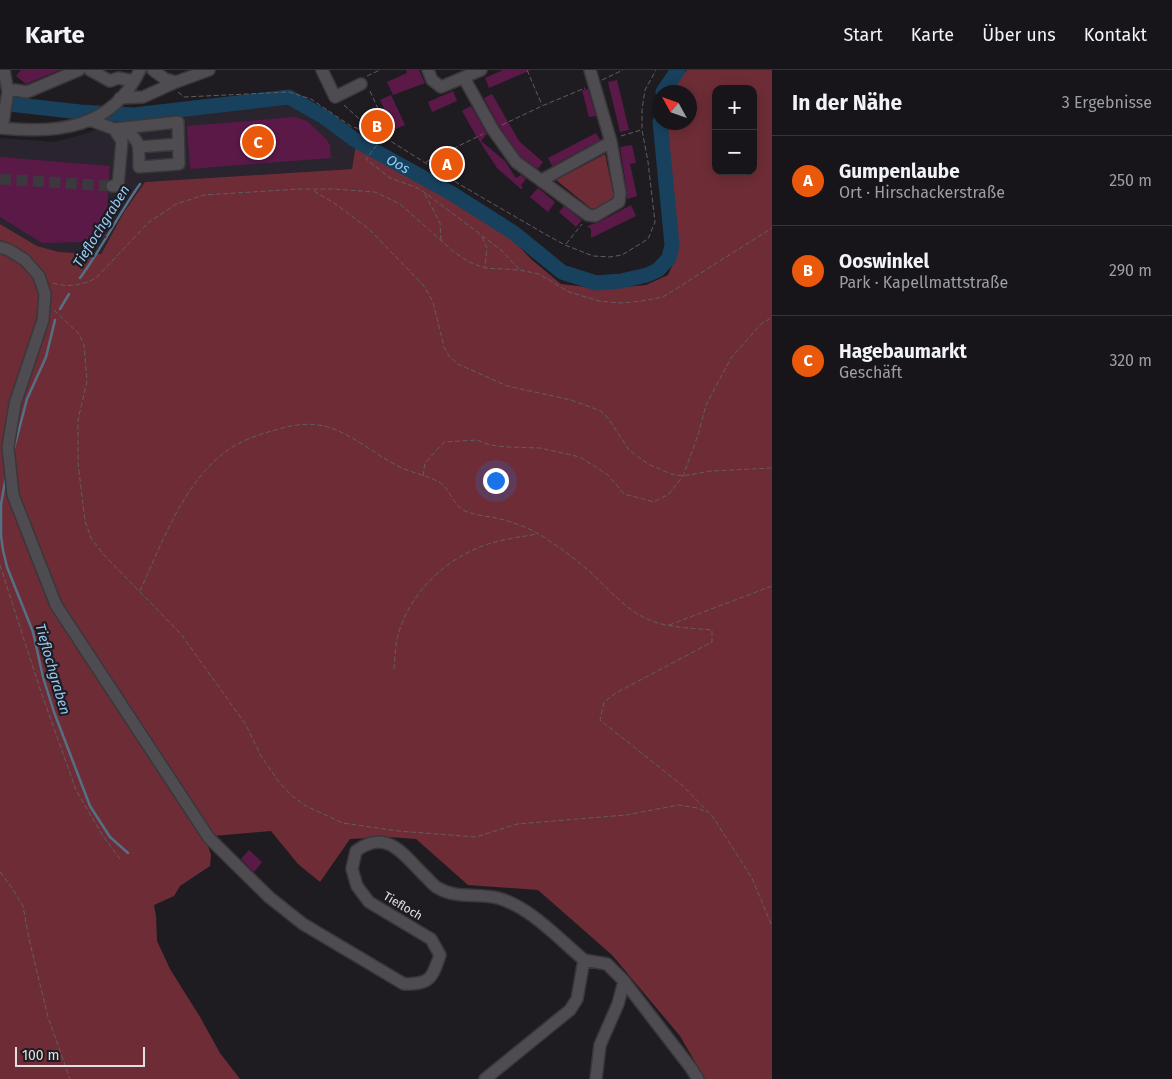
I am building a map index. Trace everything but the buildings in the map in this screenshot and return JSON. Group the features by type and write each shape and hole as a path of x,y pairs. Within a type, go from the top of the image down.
{"street":[{"path":"4,70 8,92 2,125 22,131 69,128 90,120 119,99 134,81 140,70"},
{"path":"8,92 15,90 26,92 79,70"},
{"path":"90,70 110,81 119,74"},
{"path":"153,70 172,84"},
{"path":"119,99 144,97 209,70"},
{"path":"322,70 335,97 364,82"},
{"path":"428,70 432,80 441,87 481,70"},
{"path":"464,78 493,130 516,162 588,215 595,216 619,202 620,193 611,142 590,70"},
{"path":"119,74 134,81"},
{"path":"119,74 119,99"},
{"path":"90,120 119,128 136,138 139,146 139,167 179,164 178,122 119,128"},
{"path":"112,186 118,186 122,141 119,128"},
{"path":"542,180 611,142"},
{"path":"139,146 178,144"},
{"path":"0,247 25,260 39,276"},
{"name":"Tiefloch","path":"39,276 45,294 43,320 15,404 8,447 14,495 56,605 209,838 269,897 303,924 404,984 421,984 434,974 440,955 431,939 369,902 357,886 352,868 356,851 366,843 379,841 392,844 437,888 451,894 497,898 522,908 584,960 607,964 624,981 698,1079"},
{"path":"485,1079 570,1010 577,1000 584,960"},
{"path":"596,1079 600,1045 618,1004 624,981"}],"path":[{"path":"335,97 368,127 390,141 389,133 364,82 380,70"},
{"path":"527,70 542,106"},
{"path":"425,162 623,70"},
{"path":"172,84 184,97 288,92 311,99 352,127 366,130 377,145 366,159 390,178 418,188 468,224 501,250 520,270"},
{"path":"611,142 620,136 642,130"},
{"path":"39,276 58,285 87,283 96,278 148,222 176,204 204,195 299,189 375,192 390,198 406,208 441,242 468,262 485,268 520,270 539,274 569,292 599,301 621,303 642,302 662,297 772,228"},
{"path":"314,190 369,229 424,286 433,302 444,346 458,364 507,386 571,400 601,411 608,418 629,450 648,464 671,474 682,476 711,471 772,468"},
{"path":"424,193 440,223 441,242"},
{"path":"429,205 434,200"},
{"path":"565,245 583,223"},
{"path":"481,236 487,248 485,268"},
{"path":"44,302 79,334 84,345 87,381 78,420 78,462 85,521 96,544 181,634 246,724 261,756 279,782 291,795 306,806 343,823 425,834 476,836 518,824 626,815 678,805 697,808 714,817"},
{"path":"423,476 425,463 444,442 477,440 490,445 540,448 580,458 608,475 624,494 654,502 669,494 682,476 698,435 706,405 731,358 760,325 772,317"},
{"path":"140,591 173,520 189,491 210,465 225,452 265,433 298,424 311,424 330,428 349,436 411,473 436,480 446,488 452,499 462,509 510,522 538,534 579,562 628,607 651,621 666,625 712,630 712,642 604,702 600,720 683,786 714,817 752,878 772,926"},
{"path":"394,670 397,636 400,627 408,608 426,583 462,555 489,544 538,534"},
{"path":"0,565 39,686 76,790 102,836 120,859"},
{"path":"666,625 772,586"},
{"path":"0,872 23,906 29,940 48,1017 70,1079"}],"shaded area":[{"path":"687,70 772,70 772,1079 705,1079 680,1036 612,955 538,890 468,885 416,839 389,837 350,839 320,882 298,864 271,831 213,836 207,843 211,855 210,866 180,886 174,896 154,905 157,941 170,969 220,1053 240,1079 0,1079 0,224 37,246 59,252 101,254 124,212 145,182 352,169 356,144 470,207 509,236 531,259 561,284 603,289 646,285 668,275 677,255 677,227 665,130 697,130 697,85 673,85"},
{"path":"290,101 356,144 352,169 145,182 124,212 101,254 59,252 37,246 0,224 0,138 55,142 88,133 122,118"},
{"path":"605,154 614,197 593,210 556,180"}],"waterway":[{"name":"Oos","path":"668,85 678,70"},
{"name":"Oos","path":"0,103 80,112 134,115 289,97 324,117 355,140 451,193 514,233 562,272 596,283 621,281 647,275 658,270 669,258 672,245 661,130"},
{"name":"Tieflochgraben","path":"80,278 140,184"},
{"name":"Tieflochgraben","path":"60,309 69,294"},
{"name":"Tieflochgraben","path":"13,452 27,399 46,357 55,320"},
{"name":"Tieflochgraben","path":"6,476 1,504 1,536 7,567 33,632 43,677 54,712 90,806 110,837 128,853"}],"tunnel":[{"path":"0,179 112,186"}],"place":[{"name":"Ooswinkel","path":"377,126"},
{"name":"Hagebaumarkt","path":"258,142"},
{"name":"Gumpenlaube","path":"447,164"}]}
